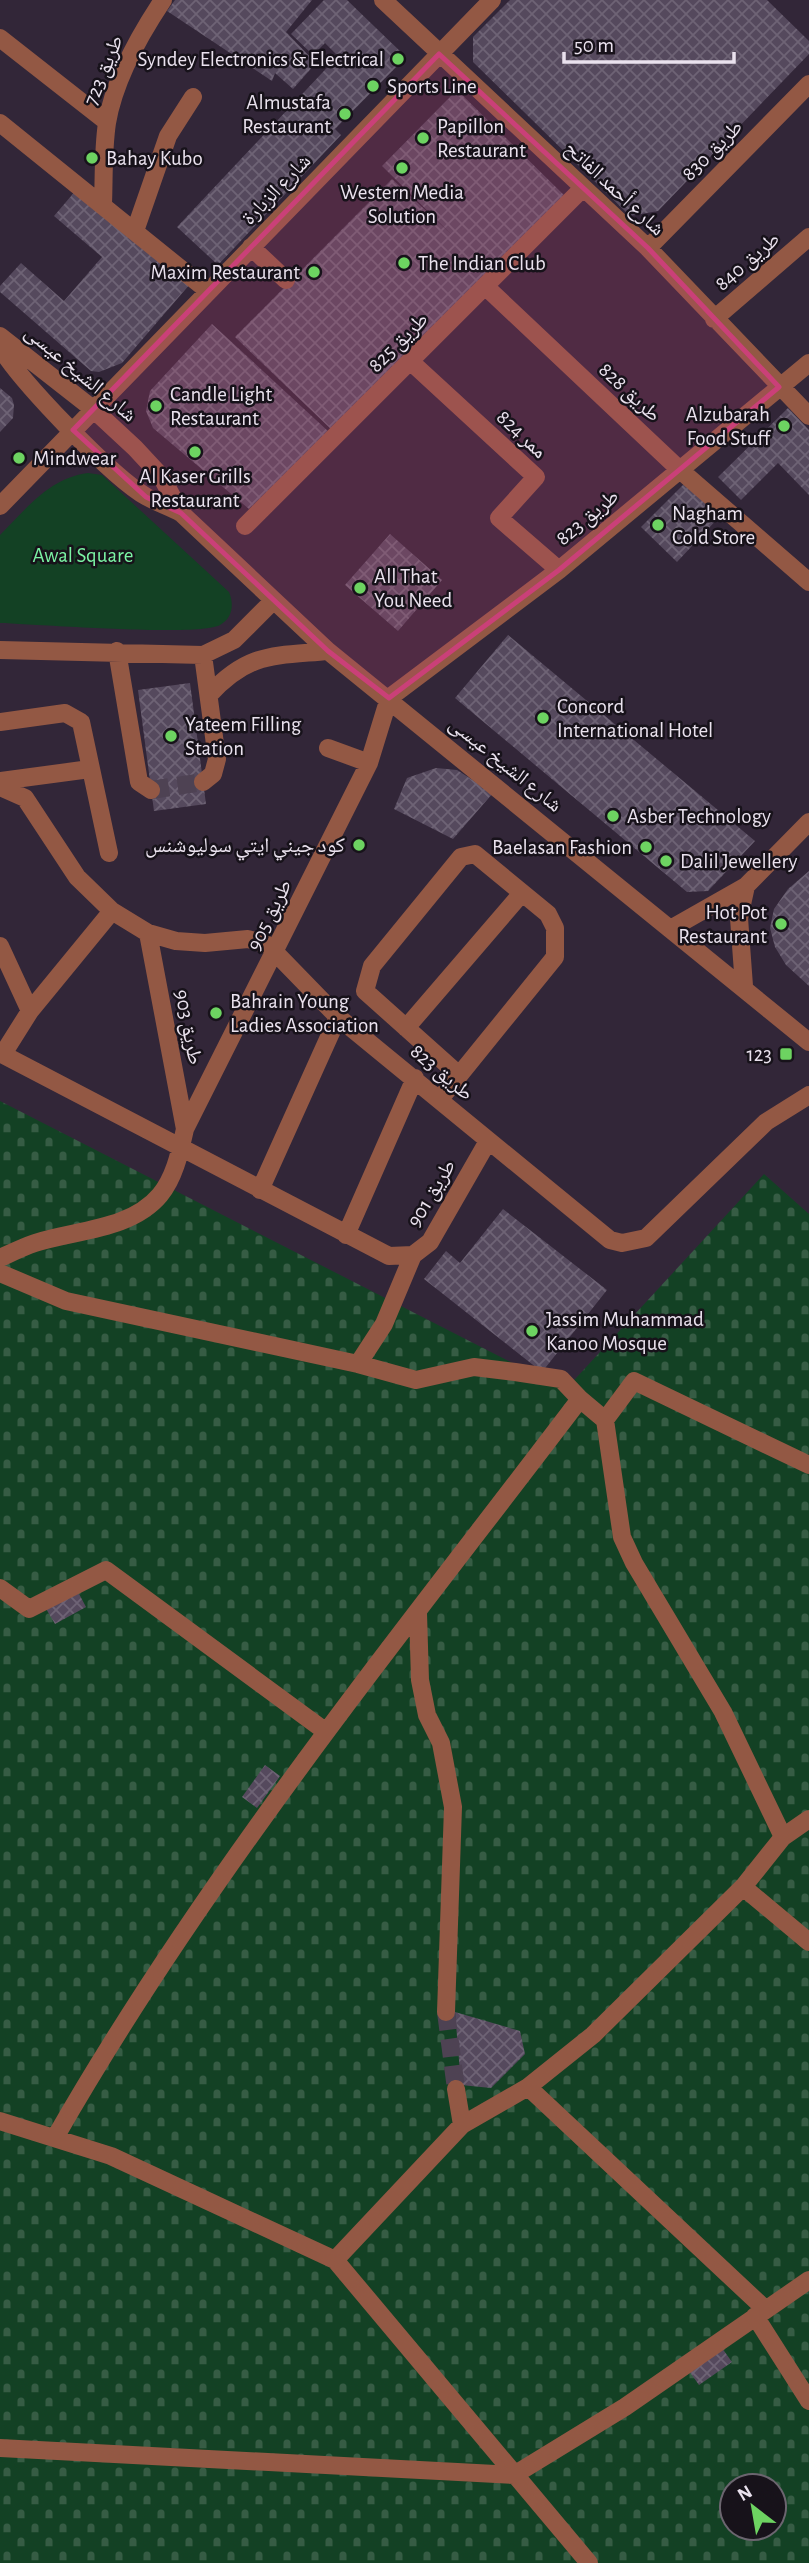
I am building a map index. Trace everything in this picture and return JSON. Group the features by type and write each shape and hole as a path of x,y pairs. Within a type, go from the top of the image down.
{"street":[{"name":"طريق 723","path":"103,204 107,122 120,79 163,0"},
{"name":"شارع أحمد الفاتح","path":"383,0 439,54 530,128 582,188 610,206 714,319 809,416"},
{"name":"شارع الزبارة","path":"73,430 492,0"},
{"path":"0,38 107,122"},
{"name":"طريق 830","path":"648,248 809,84"},
{"path":"135,231 155,167 168,136 193,97"},
{"path":"0,123 207,290"},
{"name":"طريق 825","path":"245,526 486,288 582,188"},
{"name":"طريق 840","path":"714,319 809,237"},
{"path":"251,247 286,280"},
{"name":"طريق 828","path":"486,288 680,470 809,582"},
{"name":"شارع الشيخ عيسى","path":"0,337 93,409 160,476 181,513 328,651 744,986 809,1042"},
{"name":"شارع الشيخ عيسى","path":"0,347 73,430 146,497 181,513"},
{"name":"ممر 824","path":"410,361 536,477 499,518 559,570"},
{"name":"طريق 823","path":"389,698 559,570 809,363"},
{"path":"0,506 73,430"},
{"path":"0,650 203,654 234,640 274,601"},
{"path":"117,651 139,782 151,790"},
{"path":"209,695 225,677 251,662 281,655 328,651"},
{"path":"203,654 217,767 204,782"},
{"name":"طريق 905","path":"0,1258 35,1243 97,1229 160,1196 172,1178 185,1129 369,763 389,698"},
{"path":"0,722 65,713 74,716 85,731 90,769 109,853"},
{"path":"328,748 369,763"},
{"path":"0,781 90,769"},
{"path":"0,787 8,788 25,798 77,877 112,911 148,933 176,941 205,943 255,940 276,952"},
{"path":"672,928 746,886 809,822"},
{"path":"440,1099 555,957 555,928 548,915 475,854 461,857 372,966 366,978 365,991 459,1075"},
{"path":"744,986 739,918 746,886"},
{"path":"406,1028 522,893"},
{"path":"2,1054 30,1012 112,911"},
{"name":"طريق 903","path":"148,933 185,1129"},
{"path":"0,946 30,1012"},
{"name":"طريق 823","path":"276,952 338,1017 488,1141"},
{"path":"260,1190 338,1017"},
{"name":"طريق 901","path":"2,1054 389,1256 413,1255 430,1242 488,1141"},
{"path":"346,1235 415,1078"},
{"path":"488,1141 610,1240 635,1242 658,1229 766,1122 809,1095"},
{"path":"359,1364 384,1324 413,1255"},
{"path":"0,1273 66,1301 359,1364 416,1380 474,1367 561,1379 605,1420 622,1537 634,1563 723,1712 783,1837"},
{"path":"605,1420 634,1381 809,1465"},
{"path":"56,2136 221,1878 325,1731 580,1399"},
{"path":"0,1588 29,1609 106,1570 325,1731"},
{"path":"418,1613 420,1680 427,1715 441,1744 453,1807 446,2011"},
{"path":"335,2260 462,2125 528,2087 593,2035 743,1887 783,1837 809,1819"},
{"path":"743,1887 809,1942"},
{"path":"528,2087 760,2312 809,2401"},
{"path":"456,2089 462,2125"},
{"path":"0,2121 56,2136 111,2156 335,2260 589,2563"},
{"path":"0,2448 514,2475 625,2407 809,2280"}],"highlighted area":[{"path":"439,54 648,248 779,387 559,570 389,698 328,651 181,513 146,497 73,430"}],"green space":[{"name":"Awal Square","path":"88,473 102,475 229,592 232,601 228,619 220,625 182,630 0,623 0,535 50,488 61,481"},
{"path":"0,1101 565,1390 764,1174 809,1214 809,2563 0,2563"}],"building":[{"path":"175,0 312,0 286,32 316,63 293,89 275,73 272,81 167,11"},
{"path":"324,0 347,0 406,57 335,129 341,135 218,265 177,227 338,56 325,43 313,55 291,34"},
{"path":"510,0 767,0 809,41 809,54 658,211 630,216 473,62 473,37"},
{"path":"457,90 568,199 333,431 235,337 392,179 452,235 382,166"},
{"path":"78,188 190,284 122,363 99,372 91,371 0,292 0,286 21,263 64,301 102,257 54,216"},
{"path":"212,324 329,432 249,509 153,428 146,411 150,391"},
{"path":"0,388 12,398 14,405 13,418 0,432"},
{"path":"788,408 809,430 809,495 778,463 741,500 718,477"},
{"path":"686,482 721,515 677,562 641,527"},
{"path":"390,534 442,580 398,631 345,585"},
{"path":"508,635 755,841 708,891 687,892 455,698"},
{"name":"Yateem Filling Station","path":"190,683 206,804 154,811 138,690"},
{"path":"436,768 457,770 493,793 453,839 394,809 407,778"},
{"path":"809,871 809,986 786,965 775,947 770,928 774,909 788,889"},
{"name":"Jassim Muhammad Kanoo Mosque","path":"503,1209 607,1290 542,1372 424,1279 446,1251 460,1263"},
{"path":"77,1590 86,1607 55,1624 45,1607"},
{"path":"265,1765 280,1776 257,1808 242,1797"},
{"path":"455,2012 520,2031 525,2054 491,2088 461,2085"},
{"path":"722,2348 732,2362 699,2385 689,2371"}],"tunnel":[{"path":"151,790 203,782"},
{"path":"446,2012 456,2089"}],"place":[{"name":"Syndey Electronics & Electrical","path":"398,59"},
{"name":"Sports Line","path":"373,86"},
{"name":"Almustafa Restaurant","path":"345,114"},
{"name":"Papillon Restaurant","path":"423,138"},
{"name":"Bahay Kubo","path":"92,158"},
{"name":"Western Media Solution","path":"402,168"},
{"name":"The Indian Club","path":"404,263"},
{"name":"Maxim Restaurant","path":"314,272"},
{"name":"Candle Light Restaurant","path":"156,406"},
{"name":"Alzubarah Food Stuff","path":"784,426"},
{"name":"Al Kaser Grills Restaurant","path":"195,452"},
{"name":"Mindwear","path":"19,458"},
{"name":"Nagham Cold Store","path":"658,525"},
{"name":"All That You Need","path":"360,588"},
{"name":"Concord International Hotel","path":"543,718"},
{"name":"Yateem Filling Station","path":"171,736"},
{"name":"Asber Technology","path":"613,816"},
{"name":"كود جيني ايتي سوليوشنس","path":"359,845"},
{"name":"Baelasan Fashion","path":"646,847"},
{"name":"Dalil Jewellery","path":"666,861"},
{"name":"Hot Pot Restaurant","path":"781,924"},
{"name":"Bahrain Young Ladies Association","path":"216,1013"},
{"name":"123","path":"786,1054"},
{"name":"Jassim Muhammad Kanoo Mosque","path":"532,1331"}]}
